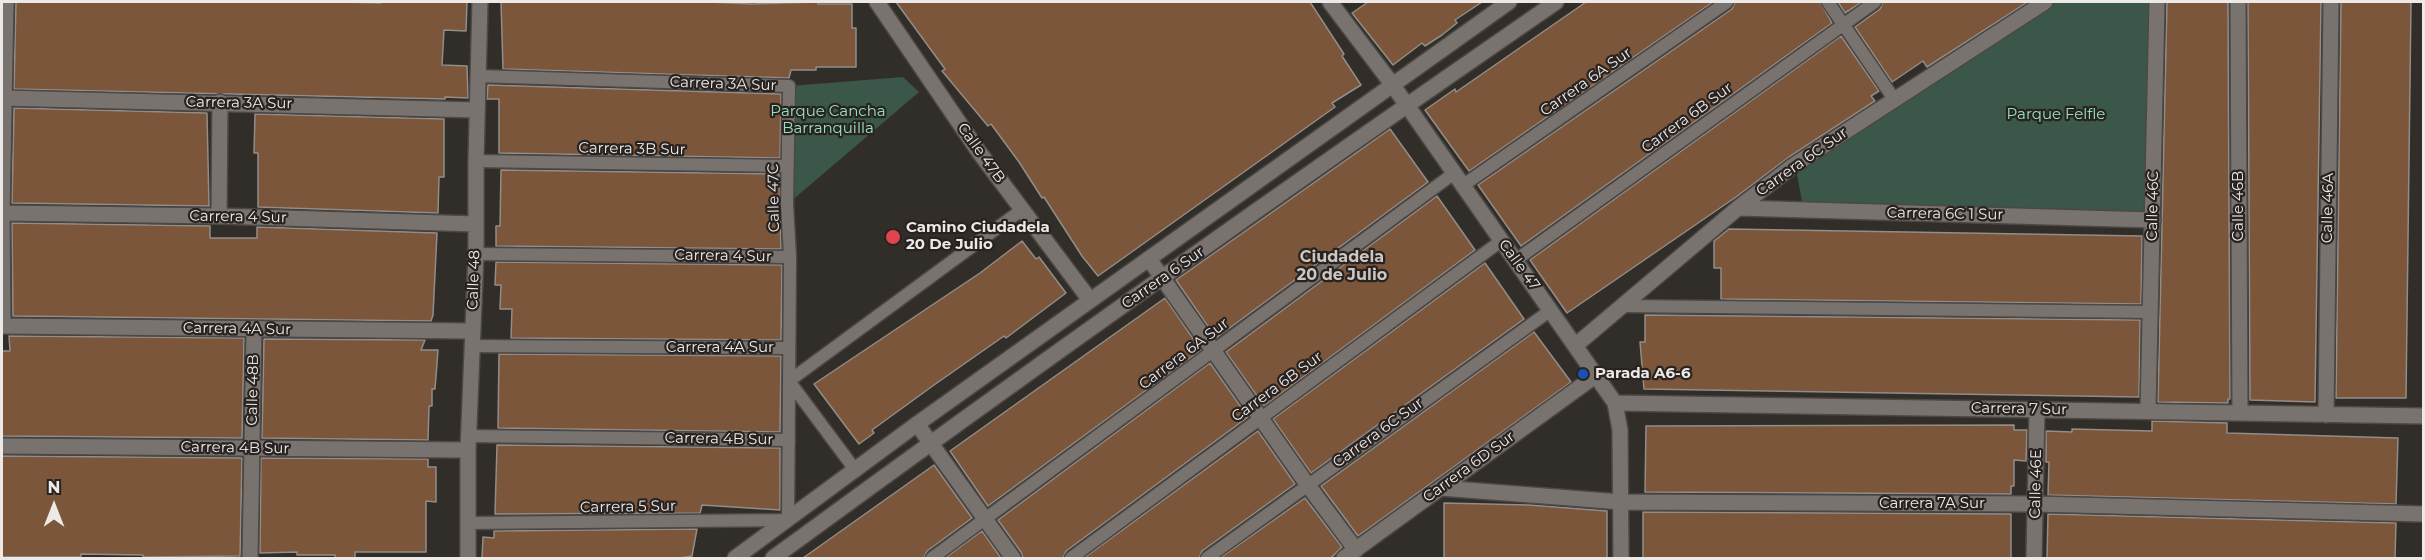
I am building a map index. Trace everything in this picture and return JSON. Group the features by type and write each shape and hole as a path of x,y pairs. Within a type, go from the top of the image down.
{"street":[{"path":"2,326 3,98 6,2"},
{"name":"Calle 48","path":"468,558 468,443 476,254 477,76 480,2"},
{"name":"Calle 47B","path":"877,2 979,152 1090,300"},
{"name":"Calle 47","path":"1330,2 1392,84 1615,403 1620,430 1621,558"},
{"name":"Carrera 6 Sur","path":"735,558 917,424 1509,2"},
{"name":"Carrera 6 Sur","path":"773,558 930,443 1406,105 1556,2"},
{"name":"Carrera 6C Sur","path":"1576,345 1738,208 1794,165 2045,2"},
{"name":"Calle 46C","path":"2148,410 2157,2"},
{"name":"Calle 46B","path":"2238,2 2240,411"},
{"name":"Calle 46A","path":"2326,415 2331,2"},
{"name":"Carrera 3A Sur","path":"3,98 477,110"},
{"path":"219,216 220,102"},
{"name":"Carrera 6C 1 Sur","path":"1738,208 2152,220"},
{"name":"Carrera 4 Sur","path":"2,213 219,216 475,224"},
{"path":"1149,259 1307,484 1350,554"},
{"name":"Carrera 4A Sur","path":"2,326 254,329 472,338"},
{"name":"Calle 48B","path":"249,558 254,329"},
{"name":"Carrera 6D Sur","path":"1350,554 1595,376"},
{"name":"Carrera 7 Sur","path":"1615,403 2240,411 2424,416"},
{"name":"Calle 46E","path":"2034,558 2037,409"},
{"path":"917,424 1013,558"},
{"name":"Carrera 4B Sur","path":"2,446 252,448 468,443"},
{"name":"Carrera 7A Sur","path":"1441,488 1621,502 2035,504 2424,514"}],"lane":[{"name":"Carrera 6A Sur","path":"932,558 1214,350 1458,180 1727,2"},
{"path":"1828,2 1894,99"},
{"name":"Carrera 6B Sur","path":"1516,260 1875,2"},
{"name":"Carrera 3A Sur","path":"477,76 789,86"},
{"name":"Calle 47C","path":"788,520 789,86"},
{"name":"Carrera 3B Sur","path":"476,161 788,166"},
{"path":"856,471 789,381 1023,209"},
{"name":"Carrera 6B Sur","path":"1071,558 1501,241"},
{"name":"Carrera 4 Sur","path":"476,254 790,257"},
{"path":"1622,306 2150,312"},
{"name":"Carrera 6C Sur","path":"1207,558 1551,310"},
{"name":"Carrera 4A Sur","path":"472,338 789,348"},
{"name":"Carrera 4B Sur","path":"468,443 789,440"},
{"name":"Carrera 5 Sur","path":"468,523 788,520"}],"green space":[{"name":"Parque Felfle","path":"2051,2 2154,2 2151,213 1803,207 1796,169"},
{"name":"Parque Cancha Barranquilla","path":"903,77 919,92 789,203 790,86"}],"building":[{"path":"16,2 467,2 466,31 444,30 442,65 467,66 468,98 14,89"},
{"path":"501,2 752,4 818,2 818,4 852,4 852,28 856,28 856,67 816,67 816,70 791,70 789,78 503,69"},
{"path":"896,2 1310,2 1361,85 1332,103 1335,107 1098,276 991,124 988,126 942,71 945,69"},
{"path":"1368,2 1482,2 1455,20 1457,23 1442,35 1425,46 1422,43 1393,65 1352,13"},
{"path":"1586,2 1713,2 1469,171 1425,110 1455,89 1456,92"},
{"path":"1735,2 1820,2 1832,23 1521,246 1478,185 1732,9"},
{"path":"1838,2 1862,2 1845,13"},
{"path":"1883,2 2028,2 1927,67 1923,61 1892,82 1855,27 1880,9"},
{"path":"2167,2 2228,2 2230,399 2228,403 2158,402"},
{"path":"2248,2 2321,2 2315,402 2250,400"},
{"path":"2341,2 2411,2 2406,398 2336,398"},
{"path":"1841,36 1879,91 1871,96 1875,101 1789,157 1736,197 1567,313 1530,260"},
{"path":"488,85 781,94 780,158 499,153 499,99 487,99"},
{"path":"14,108 207,113 209,206 12,203"},
{"path":"255,114 444,119 444,177 439,177 438,213 258,207 258,153 254,153"},
{"path":"1390,129 1428,182 1216,338 1176,280"},
{"path":"501,170 779,174 781,249 496,246 496,226 500,226"},
{"path":"1437,196 1475,250 1264,406 1226,352"},
{"path":"12,223 210,226 210,238 257,238 257,227 437,233 433,315 431,321 13,316"},
{"path":"1729,229 2142,236 2141,304 1721,299 1721,268 1714,268 1714,241"},
{"path":"1022,241 1036,259 1039,257 1066,293 1006,338 1004,336 872,430 874,433 859,444 814,384 980,273"},
{"path":"496,262 782,265 781,340 511,338 512,309 500,309 501,285 495,285"},
{"path":"1485,263 1524,319 1311,473 1273,419"},
{"path":"1165,298 1201,350 988,506 950,451"},
{"path":"1645,315 2140,320 2139,397 1644,389 1640,342 1645,342"},
{"path":"1534,332 1571,382 1358,536 1321,486"},
{"path":"9,336 244,338 242,438 2,436 2,351 10,351"},
{"path":"264,339 425,340 421,350 438,350 435,389 432,389 432,406 429,406 428,440 262,438"},
{"path":"499,354 781,356 780,432 498,428"},
{"path":"1210,363 1248,417 1066,551 1063,558 1023,558 998,520"},
{"path":"2152,421 2227,423 2227,433 2398,438 2396,504 2048,495 2049,462 2046,462 2046,431 2072,432 2072,429 2152,431"},
{"path":"2014,425 2014,430 2027,430 2026,461 2014,460 2014,486 2011,486 2011,494 1645,492 1646,426"},
{"path":"1258,431 1295,484 1202,551 1199,558 1084,558"},
{"path":"497,445 780,448 780,510 702,505 700,513 495,514"},
{"path":"2,456 242,458 240,556 143,557 143,555 81,554 81,557 2,557"},
{"path":"261,458 428,459 428,467 436,467 436,502 426,501 426,552 355,552 355,558 335,558 335,555 297,555 297,552 260,553"},
{"path":"934,465 972,518 927,551 924,558 803,558"},
{"path":"1305,498 1342,547 1331,558 1220,558"},
{"path":"1444,503 1529,505 1607,511 1607,558 1444,558"},
{"path":"1643,512 2011,514 2011,558 1643,558"},
{"path":"2048,514 2396,523 2395,558 2047,558"},
{"path":"697,529 692,556 679,558 482,558 483,537 494,538 494,531"},
{"path":"982,531 1001,558 945,558"}],"place":[{"name":"Camino Ciudadela 20 De Julio","path":"893,237"},
{"name":"Parada A6-6","path":"1583,374"}],"district":[{"name":"Ciudadela 20 de Julio","path":"1342,266"}]}
